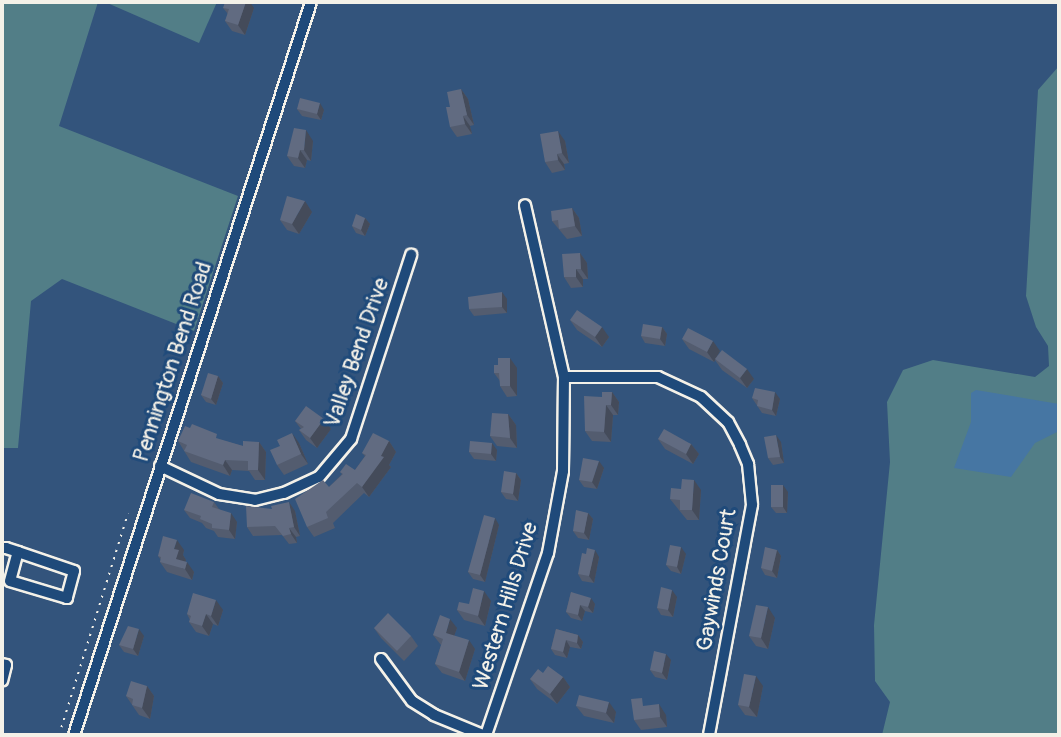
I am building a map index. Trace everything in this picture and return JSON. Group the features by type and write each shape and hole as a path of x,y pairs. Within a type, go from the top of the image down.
{"street":[{"name":"Pennington Bend Road","path":"74,735 311,2"},
{"name":"Western Hills Drive","path":"484,735 548,553 563,471 564,377 525,205"},
{"name":"Valley Bend Drive","path":"160,466 219,494 255,500 284,493 319,477 351,439 411,255"},
{"name":"Gaywinds Court","path":"564,377 658,377 701,397 728,422 748,464 752,505 709,735"},
{"path":"2,548 18,552 74,571 67,598 10,581 18,552"},
{"path":"381,659 412,701 434,715 484,735"},
{"path":"2,664 6,665 2,681"}],"path":[{"path":"59,735 128,514"}],"green space":[{"path":"2,2 98,2 59,126 238,196 194,331 62,279 31,301 18,448 2,448"},
{"path":"105,2 217,2 199,43"},
{"path":"1059,66 1059,735 882,735 890,702 875,681 874,625 890,462 887,402 903,370 933,360 1035,377 1049,366 1048,346 1036,327 1026,296 1038,90"}],"water":[{"path":"976,390 1059,404 1059,431 1035,443 1011,477 954,468 971,422 971,393"}],"building":[{"path":"225,2 246,2 238,25 225,21 229,9 223,8"},
{"path":"461,89 467,115 463,116 465,124 450,127 447,92"},
{"path":"300,98 320,103 317,114 297,109"},
{"path":"294,128 306,130 304,150 300,150 298,158 287,156"},
{"path":"558,131 562,153 557,154 558,160 545,162 540,134"},
{"path":"287,196 305,201 292,224 280,220"},
{"path":"572,208 575,226 559,229 558,220 552,221 551,211"},
{"path":"356,214 365,218 361,230 352,226"},
{"path":"580,253 581,269 576,269 576,277 564,277 562,254"},
{"path":"502,292 502,307 469,309 468,297"},
{"path":"577,310 602,327 595,337 570,320"},
{"path":"643,324 662,327 660,339 641,336"},
{"path":"688,328 713,341 707,352 682,339"},
{"path":"722,350 747,369 740,378 715,359"},
{"path":"498,358 510,358 510,386 500,386 499,373 494,373"},
{"path":"208,373 218,376 211,399 201,395"},
{"path":"755,388 775,392 772,410 757,406 758,400 752,398"},
{"path":"602,392 612,392 611,405 606,405 604,432 585,431 584,396 602,397"},
{"path":"306,406 324,419 310,438 299,430 304,427 295,421"},
{"path":"492,413 508,414 510,438 490,436"},
{"path":"192,424 217,434 216,438 243,446 243,441 259,442 258,470 248,470 248,461 225,460 223,465 184,451 187,445 178,441 185,426 190,428"},
{"path":"664,429 691,444 686,454 658,439"},
{"path":"292,433 301,454 277,465 270,450 280,446 277,440"},
{"path":"373,433 389,441 381,456 384,457 362,487 357,483 326,512 328,518 307,527 295,499 323,480 329,487 343,474 340,472 346,464 355,470 366,455 362,453"},
{"path":"776,435 780,457 768,458 764,437"},
{"path":"470,441 492,443 491,454 469,452"},
{"path":"583,458 599,461 592,482 579,480"},
{"path":"504,471 516,473 513,494 501,492"},
{"path":"682,479 694,480 692,510 680,510 680,500 670,499 671,488 681,489"},
{"path":"771,485 783,485 783,507 771,507"},
{"path":"191,493 214,502 212,507 231,513 229,530 212,528 212,524 200,519 201,516 184,510"},
{"path":"289,502 294,527 289,528 291,534 283,536 275,526 247,527 246,506 272,509 271,506"},
{"path":"576,510 588,513 584,533 573,531"},
{"path":"484,515 495,518 480,575 468,572"},
{"path":"163,536 177,540 174,549 179,550 176,559 187,562 185,569 160,562 161,557 158,556"},
{"path":"670,545 681,547 677,567 666,565"},
{"path":"765,547 777,550 772,571 761,568"},
{"path":"587,548 595,550 589,576 578,574 582,553 586,554"},
{"path":"661,587 672,590 668,610 657,608"},
{"path":"473,588 484,591 478,616 457,610 459,602 469,604"},
{"path":"571,592 591,598 588,607 580,605 578,615 566,612"},
{"path":"193,593 216,600 211,616 206,614 202,626 189,622 191,616 187,614"},
{"path":"756,605 768,607 761,638 749,636"},
{"path":"388,613 411,636 397,651 374,628"},
{"path":"440,615 450,619 446,633 469,640 459,672 435,664 443,639 433,635"},
{"path":"128,626 139,629 133,649 119,645"},
{"path":"556,629 578,635 577,643 566,640 563,652 551,649"},
{"path":"654,651 666,654 662,673 650,670"},
{"path":"548,666 563,677 550,694 530,679 538,669 543,673"},
{"path":"744,674 756,676 749,707 738,705"},
{"path":"131,681 147,686 142,708 132,705 133,699 126,696"},
{"path":"579,695 609,702 606,713 576,706"},
{"path":"642,698 643,706 659,704 660,717 634,720 631,699"}]}
